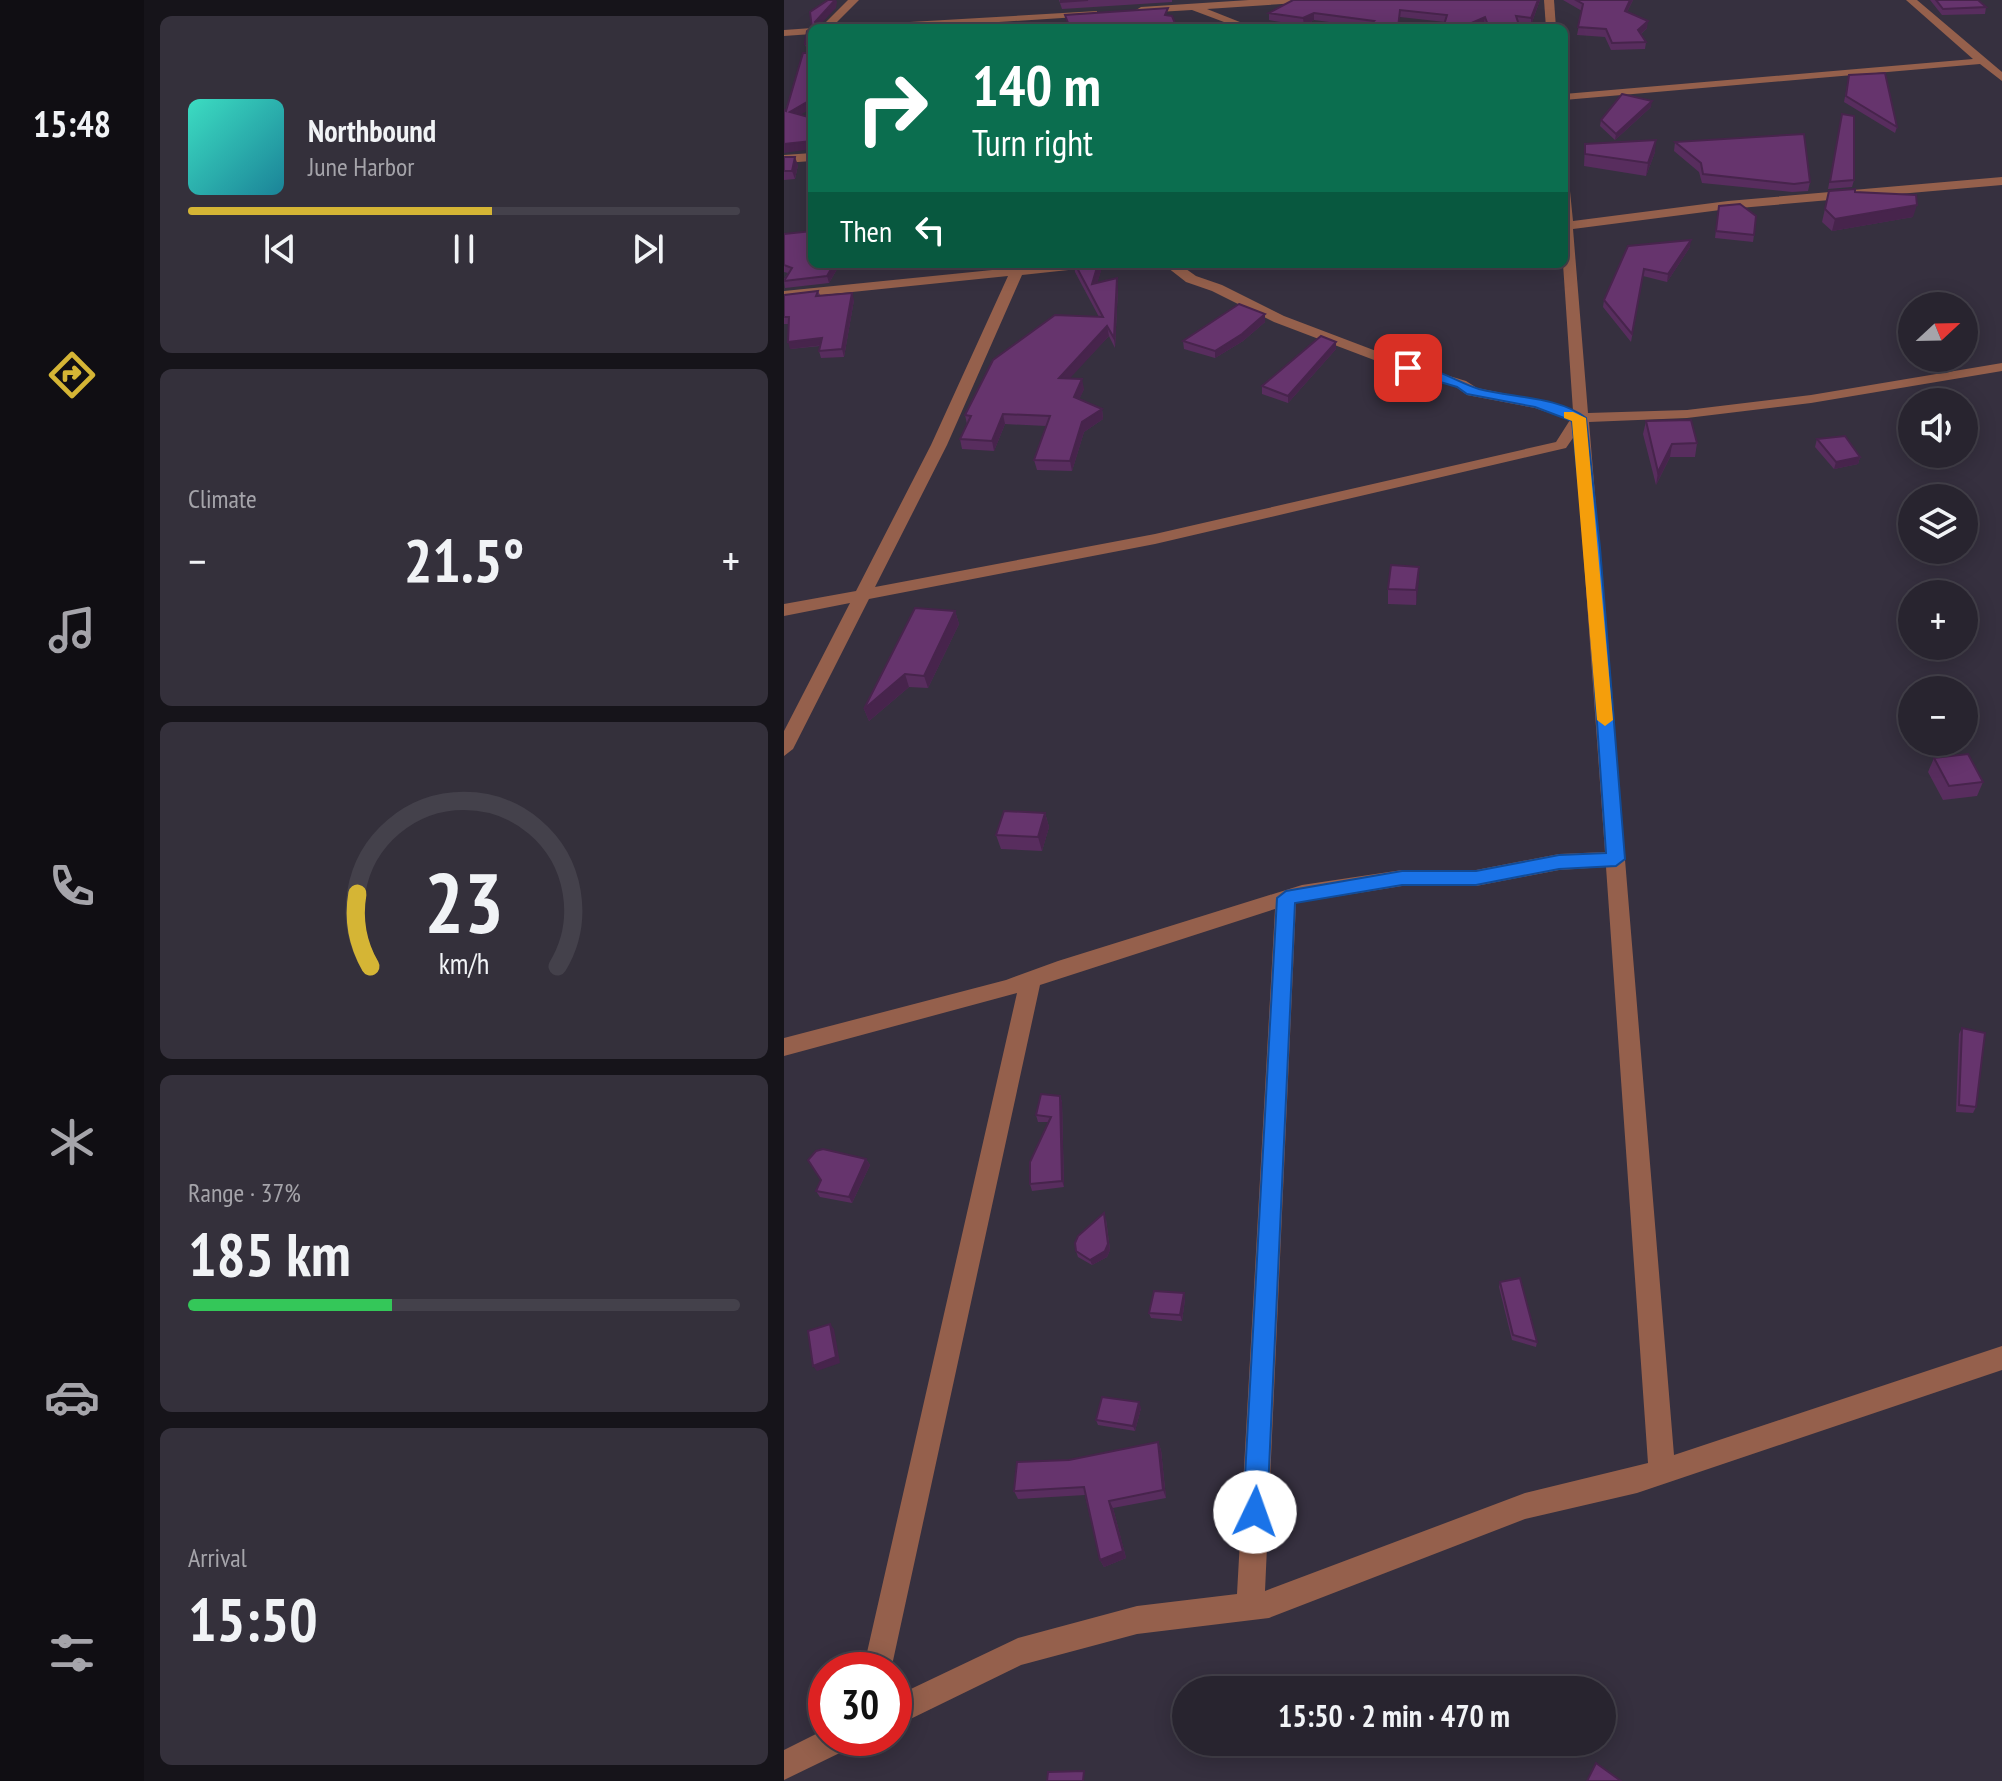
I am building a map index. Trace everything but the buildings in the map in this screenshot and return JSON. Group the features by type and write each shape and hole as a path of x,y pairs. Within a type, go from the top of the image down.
{"street":[{"path":"829,24 854,0"},
{"path":"1126,11 1192,3 1297,0"},
{"path":"1549,0 1551,24"},
{"path":"1911,0 2002,78"},
{"path":"1182,17 1192,3"},
{"path":"1192,3 1241,24"},
{"path":"921,24 1111,12"},
{"path":"784,33 808,31"},
{"path":"1568,97 1982,61"},
{"path":"784,159 808,157"},
{"path":"1568,225 1728,205 2002,181"},
{"path":"1568,266 1662,1472"},
{"path":"784,295 1011,268"},
{"path":"784,749 939,445 1019,268"},
{"path":"1176,268 1191,279 1217,288 1279,319 1461,384 1472,392 1538,404 1579,418 1687,414 1780,403 2002,367"},
{"path":"784,610 1155,539 1561,445 1579,418"},
{"path":"784,1047 1008,988 1286,898 1402,878 1476,878 1559,862 1616,859"},
{"path":"1250,1606 1286,898"},
{"path":"881,1652 1031,979"},
{"path":"912,1703 1018,1652 1137,1620 1269,1604 1525,1506 1662,1472 2002,1358"},
{"path":"784,1765 808,1753"}],"slow traffic":[{"path":"1569,415 1579,418 1605,720"}],"route":[{"path":"1255,1512 1286,898 1402,878 1476,878 1559,862 1616,859 1579,418 1538,404 1472,392 1461,384 1408,368"}]}
